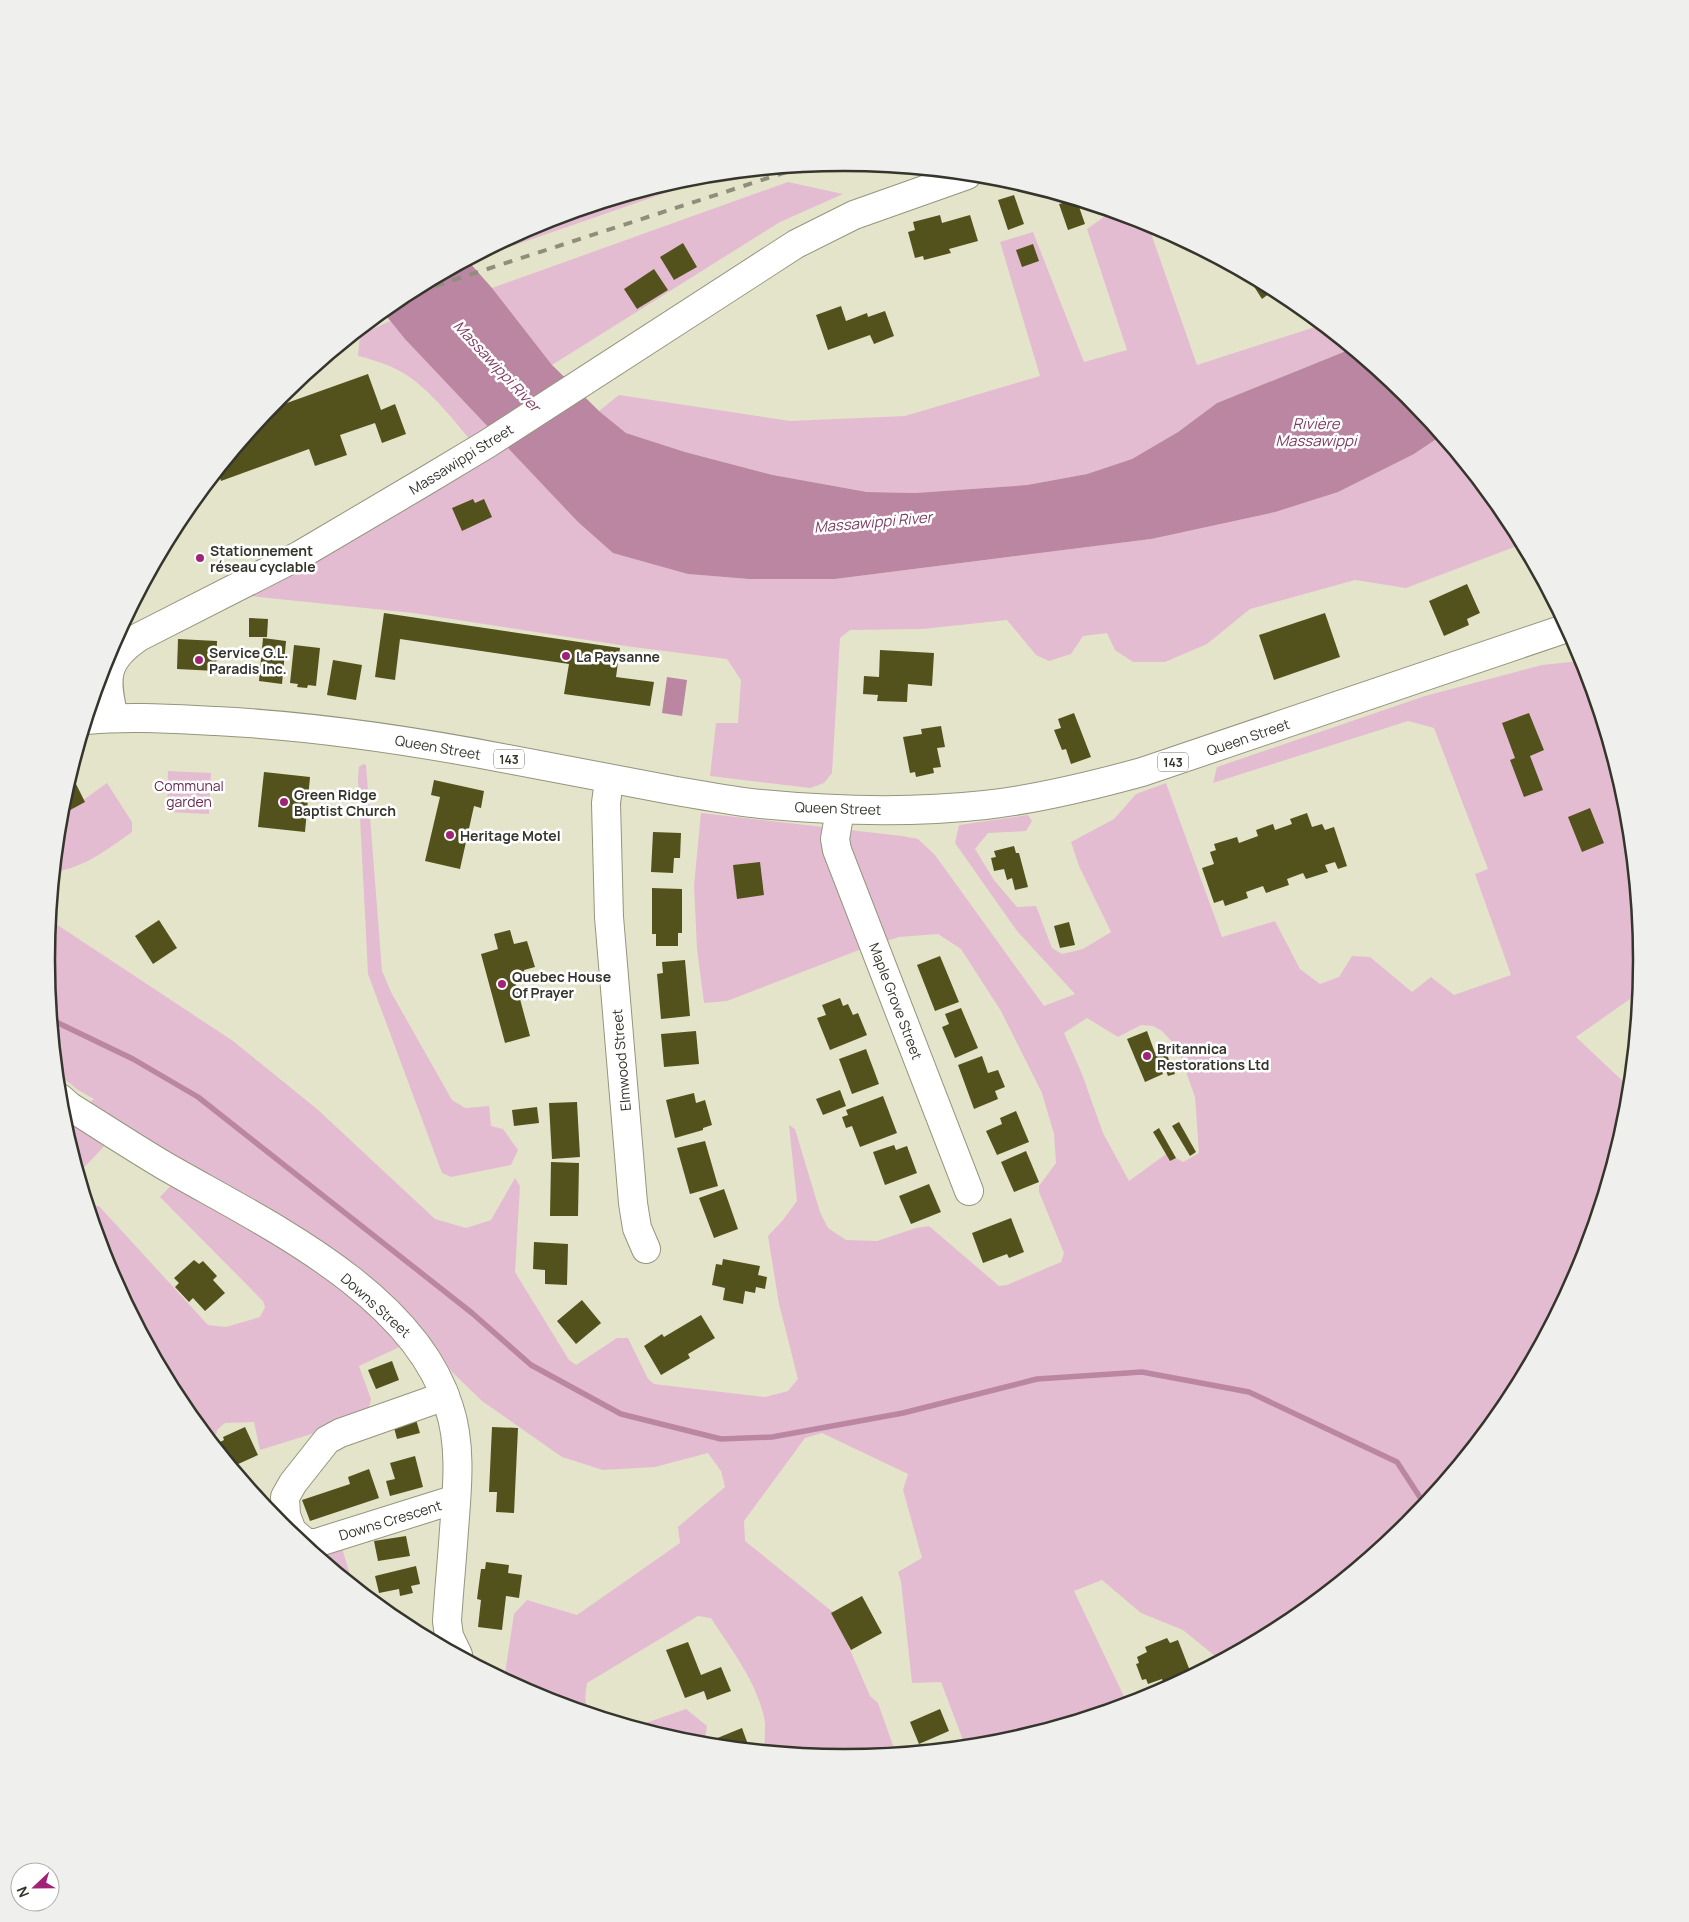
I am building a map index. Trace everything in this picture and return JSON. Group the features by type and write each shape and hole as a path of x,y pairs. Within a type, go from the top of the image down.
{"street":[{"name":"Massawippi Street","path":"115,658 129,643 138,637 300,555 487,444 796,244 854,215 955,179"},
{"name":"Queen Street","path":"93,720 114,718 241,722 335,732 392,739 503,758 609,780 750,802 840,810 929,809 986,805 1079,789 1142,772 1561,630"},
{"name":"Massawippi Street","path":"108,679 114,718"},
{"name":"Elmwood Street","path":"609,780 606,804 609,917 633,1203 637,1228 646,1249"},
{"name":"Maple Grove Street","path":"840,810 835,839 838,850 969,1191"},
{"name":"Downs Street","path":"69,1106 164,1166 233,1204 324,1260 365,1291 401,1325 418,1345 432,1366 445,1396 455,1430 457,1457 456,1499 445,1642"},
{"name":"Downs Crescent","path":"289,1521 286,1515 285,1497 293,1483 326,1440 340,1433 445,1396"},
{"name":"Downs Crescent","path":"311,1543 456,1499"}],"green space":[{"path":"788,182 843,194 780,222 552,365 492,288"},
{"path":"669,192 505,248 591,213 640,198"},
{"path":"1105,216 1151,234 1197,365 1314,327 1345,351 1217,403 1178,432 1132,459 1087,474 1027,485 915,493 867,492 773,475 685,452 626,433 599,411 619,395 790,421 905,416 1040,376 1000,242 1033,232 1084,362 1127,350 1087,229"},
{"path":"390,321 577,521 688,574 749,579 835,579 1151,539 1414,454 1437,439 1471,480 1516,546 1406,588 1355,580 1250,609 1207,644 1165,662 1133,662 1115,650 1107,633 1083,636 1071,654 1049,661 1036,655 1007,620 922,629 850,630 840,638 832,773 824,783 810,788 710,776 716,723 738,723 741,680 727,659 633,647 413,613 248,596 483,455 438,403 408,376 390,366 358,356 360,338 372,330"},
{"path":"1575,662 1592,707 1619,807 1632,909 1634,961 1633,997 1576,1037 1624,1082 1619,1115 1592,1215 1574,1263 1553,1310 1501,1400 1471,1442 1438,1482 1365,1555 1283,1617 1216,1657 1183,1630 1141,1613 1102,1580 1074,1591 1125,1699 1049,1724 961,1742 963,1740 941,1682 912,1683 901,1582 898,1572 922,1558 903,1490 908,1474 822,1433 805,1438 744,1521 745,1541 834,1613 870,1696 878,1703 894,1749 793,1749 766,1746 764,1717 749,1678 711,1618 698,1616 587,1683 585,1697 588,1708 505,1673 514,1614 527,1600 577,1615 680,1543 678,1527 725,1487 721,1471 708,1453 655,1467 603,1470 562,1457 482,1401 452,1372 427,1334 359,1366 371,1399 368,1412 318,1432 260,1450 254,1422 225,1423 217,1430 215,1438 188,1400 136,1310 115,1263 94,1206 99,1206 208,1325 226,1327 260,1317 265,1307 263,1301 160,1197 190,1166 124,1125 83,1169 71,1118 94,1099 78,1090 64,1079 57,1013 55,961 56,924 233,1041 317,1109 435,1219 466,1228 491,1220 515,1178 520,1186 515,1272 569,1360 576,1365 617,1338 628,1338 648,1379 654,1384 765,1397 788,1391 798,1379 779,1304 768,1236 797,1201 789,1125 795,1129 820,1212 828,1228 846,1240 877,1241 916,1228 929,1226 999,1286 1007,1285 1061,1262 1064,1253 1039,1192 1039,1186 1056,1163 1054,1134 1042,1093 1001,1011 961,949 938,934 899,937 859,950 727,1001 704,1003 697,949 694,885 701,813 918,839 935,855 1044,1006 1075,994 1017,931 955,843 959,825 1028,815 1032,821 1026,831 988,833 975,849 994,880 1017,907 1036,906 1052,948 1062,954 1083,949 1111,932 1079,866 1071,842 1114,819 1136,794 1166,783 1222,937 1275,921 1300,969 1320,984 1339,977 1352,956 1370,957 1412,992 1431,977 1454,995 1511,975 1475,874 1488,869 1434,728 1408,721 1213,783 1217,767 1425,696 1542,665","holes":["1087,1018 1118,1037 1141,1025 1153,1026 1162,1031 1177,1047 1195,1097 1199,1153 1183,1162 1176,1158 1170,1161 1166,1154 1129,1181 1103,1133 1082,1074 1064,1033"]},
{"path":"363,764 366,765 382,971 392,994 452,1100 465,1108 489,1106 491,1126 503,1129 518,1150 511,1165 451,1177 442,1173 368,974 358,778 359,767"},
{"name":"Communal garden","path":"168,771 211,773 209,814 167,812"},
{"path":"107,783 132,822 132,832 86,862 61,871 70,810"},
{"path":"317,1548 342,1548 350,1576"},
{"path":"686,1709 707,1726 705,1738 642,1724"}],"water":[{"name":"Rivière Massawippi","path":"472,265 552,365 599,411 626,433 685,452 773,475 867,492 915,493 1027,485 1087,474 1132,459 1178,432 1217,403 1345,351 1403,403 1437,439 1414,454 1338,492 1275,512 1151,539 835,579 749,579 688,574 613,553 577,521 405,339 388,318 450,277"},
{"path":"667,677 687,680 682,716 662,713"}],"building":[{"path":"1014,195 1024,224 1008,230 998,200"},
{"path":"1063,203 1079,207 1085,224 1068,230 1059,204"},
{"path":"940,215 942,223 970,215 978,241 949,249 951,253 924,260 923,256 915,258 908,232 915,230 913,222"},
{"path":"683,243 697,267 674,280 660,257"},
{"path":"1033,244 1039,261 1022,267 1016,250"},
{"path":"654,269 668,290 637,309 624,289"},
{"path":"1254,287 1267,295 1262,299"},
{"path":"841,306 846,321 867,313 868,317 885,311 894,336 874,344 870,335 828,350 816,315"},
{"path":"368,374 381,410 395,404 406,434 382,443 375,423 340,435 347,455 315,466 309,449 221,481 220,478 251,440 286,403"},
{"path":"473,499 475,503 484,499 492,517 462,531 452,508"},
{"path":"1467,584 1480,613 1467,619 1469,625 1444,636 1429,601"},
{"name":"La Paysanne","path":"384,613 620,648 616,677 654,682 650,706 564,694 569,664 400,639 395,680 375,677"},
{"path":"1325,613 1340,657 1274,680 1259,635"},
{"path":"249,618 268,619 267,637 249,637"},
{"path":"263,638 286,641 282,684 259,681"},
{"path":"178,639 217,641 216,671 177,669"},
{"path":"294,645 320,648 316,686 308,685 307,688 297,687 298,684 290,683"},
{"path":"880,650 934,653 932,686 908,684 907,702 877,701 878,695 863,694 864,676 879,677"},
{"path":"333,660 362,665 356,700 327,695"},
{"path":"1074,713 1091,757 1071,764 1066,749 1062,750 1054,730 1061,728 1058,719"},
{"path":"1529,713 1544,750 1530,756 1543,790 1524,797 1510,760 1515,758 1502,723"},
{"path":"941,726 945,747 937,748 941,767 933,768 934,773 916,777 915,772 910,773 903,737 922,734 921,729"},
{"name":"Green Ridge Baptist Church","path":"264,772 310,777 305,832 258,827"},
{"name":"Heritage Motel","path":"434,780 484,791 481,808 474,806 460,869 425,861 440,797 431,795"},
{"path":"76,783 85,802 69,810"},
{"path":"1590,808 1604,843 1582,852 1568,817"},
{"path":"1307,813 1312,827 1322,824 1325,830 1334,827 1347,866 1338,869 1335,862 1325,865 1328,872 1306,879 1303,873 1287,879 1289,885 1266,893 1263,886 1246,892 1248,898 1225,906 1223,900 1214,903 1202,868 1214,864 1210,852 1216,850 1214,844 1237,837 1239,843 1258,836 1256,830 1273,824 1275,830 1292,824 1290,819"},
{"path":"653,832 681,833 680,858 674,858 673,873 651,872"},
{"path":"1014,846 1016,853 1019,853 1028,887 1015,890 1012,878 1007,880 1004,869 994,871 991,858 996,857 994,851"},
{"path":"760,862 764,895 737,899 733,865"},
{"path":"652,888 682,889 682,933 678,933 678,946 656,946 656,934 652,934"},
{"path":"159,920 177,948 153,964 135,936"},
{"path":"1069,922 1075,945 1060,948 1054,926"},
{"name":"Quebec House Of Prayer","path":"510,930 514,944 527,941 535,967 524,970 525,974 514,977 530,1036 505,1043 481,954 498,949 494,934"},
{"path":"940,956 959,1002 935,1011 917,965"},
{"path":"685,960 690,1016 661,1019 657,974 663,973 662,962"},
{"path":"840,998 843,1006 848,1004 853,1015 858,1013 867,1035 830,1050 817,1018 826,1015 822,1005"},
{"path":"961,1008 978,1048 955,1058 942,1027 949,1024 945,1014"},
{"path":"696,1031 699,1064 664,1067 661,1034"},
{"name":"Britannica Restorations Ltd","path":"1147,1031 1155,1053 1159,1052 1156,1045 1162,1043 1175,1074 1168,1076 1161,1058 1157,1060 1163,1074 1145,1082 1127,1039"},
{"path":"866,1049 879,1084 852,1094 839,1059"},
{"path":"982,1056 988,1073 998,1070 1005,1087 995,1091 998,1099 974,1109 958,1065"},
{"path":"840,1090 846,1106 823,1115 816,1099"},
{"path":"694,1093 696,1103 705,1100 712,1125 703,1128 703,1130 675,1138 666,1100"},
{"path":"883,1096 897,1133 860,1147 852,1126 846,1128 842,1117 848,1115 846,1110"},
{"path":"577,1102 580,1157 552,1159 549,1103"},
{"path":"537,1107 539,1123 514,1126 512,1110"},
{"path":"1016,1111 1029,1142 997,1155 986,1131 1002,1124 1000,1118"},
{"path":"1179,1122 1196,1152 1190,1156 1172,1126"},
{"path":"1159,1128 1176,1158 1170,1161 1153,1132"},
{"path":"705,1141 718,1186 690,1194 677,1148"},
{"path":"894,1145 896,1150 907,1146 917,1173 885,1185 873,1152"},
{"path":"1026,1151 1039,1182 1014,1192 1001,1162"},
{"path":"551,1162 579,1163 578,1216 550,1216"},
{"path":"929,1184 941,1212 911,1224 899,1196"},
{"path":"724,1189 738,1229 714,1238 699,1198"},
{"path":"1011,1218 1024,1252 1009,1258 1007,1254 983,1263 972,1233"},
{"path":"534,1242 568,1244 567,1285 545,1284 545,1270 533,1269"},
{"path":"723,1259 760,1266 758,1275 767,1277 765,1289 756,1287 755,1293 745,1291 743,1304 723,1300 725,1288 712,1285 716,1264 722,1265"},
{"path":"194,1260 199,1264 203,1261 217,1276 213,1280 225,1293 205,1311 193,1298 189,1302 175,1287 179,1283 174,1278"},
{"path":"582,1300 601,1323 576,1344 557,1321"},
{"path":"701,1315 715,1338 688,1354 690,1358 661,1375 644,1346 662,1334 664,1337"},
{"path":"392,1361 399,1380 376,1389 368,1370"},
{"path":"414,1413 420,1433 397,1439 392,1420"},
{"path":"245,1427 258,1455 237,1465 219,1443 224,1440 223,1437"},
{"path":"492,1427 518,1428 514,1513 496,1512 497,1492 489,1492"},
{"path":"415,1456 423,1487 390,1496 386,1481 395,1479 390,1463"},
{"path":"369,1469 379,1498 310,1521 302,1500 350,1484 348,1477"},
{"path":"406,1536 410,1556 378,1561 374,1541"},
{"path":"486,1562 509,1565 508,1573 522,1575 519,1598 506,1596 502,1630 478,1627 481,1600 477,1599 481,1569 485,1569"},
{"path":"416,1566 420,1584 411,1586 413,1593 400,1596 399,1589 379,1593 375,1576"},
{"path":"862,1596 882,1633 851,1650 831,1613"},
{"path":"1167,1638 1170,1643 1178,1640 1190,1671 1163,1683 1162,1679 1148,1684 1146,1679 1142,1680 1136,1664 1139,1663 1137,1657 1147,1652 1145,1647"},
{"path":"688,1642 701,1675 721,1667 731,1691 707,1700 704,1691 685,1698 666,1650"},
{"path":"940,1709 949,1731 919,1744 910,1722"},
{"path":"742,1728 748,1745 741,1744 714,1739"}],"waterway":[{"path":"58,1023 133,1059 198,1097 472,1313 531,1365 621,1414 721,1439 772,1437 903,1413 1037,1379 1142,1372 1249,1392 1397,1462 1421,1500"}],"railway":[{"path":"437,285 779,174"}],"place":[{"name":"Stationnement réseau cyclable","path":"200,558"},
{"name":"La Paysanne","path":"566,656"},
{"name":"Service G.L. Paradis Inc.","path":"199,660"},
{"name":"Green Ridge Baptist Church","path":"284,802"},
{"name":"Heritage Motel","path":"450,835"},
{"name":"Quebec House Of Prayer","path":"502,984"},
{"name":"Britannica Restorations Ltd","path":"1147,1056"}],"water label":[{"name":"Massawippi River","path":"497,366"},
{"name":"Massawippi River","path":"873,522"}]}
